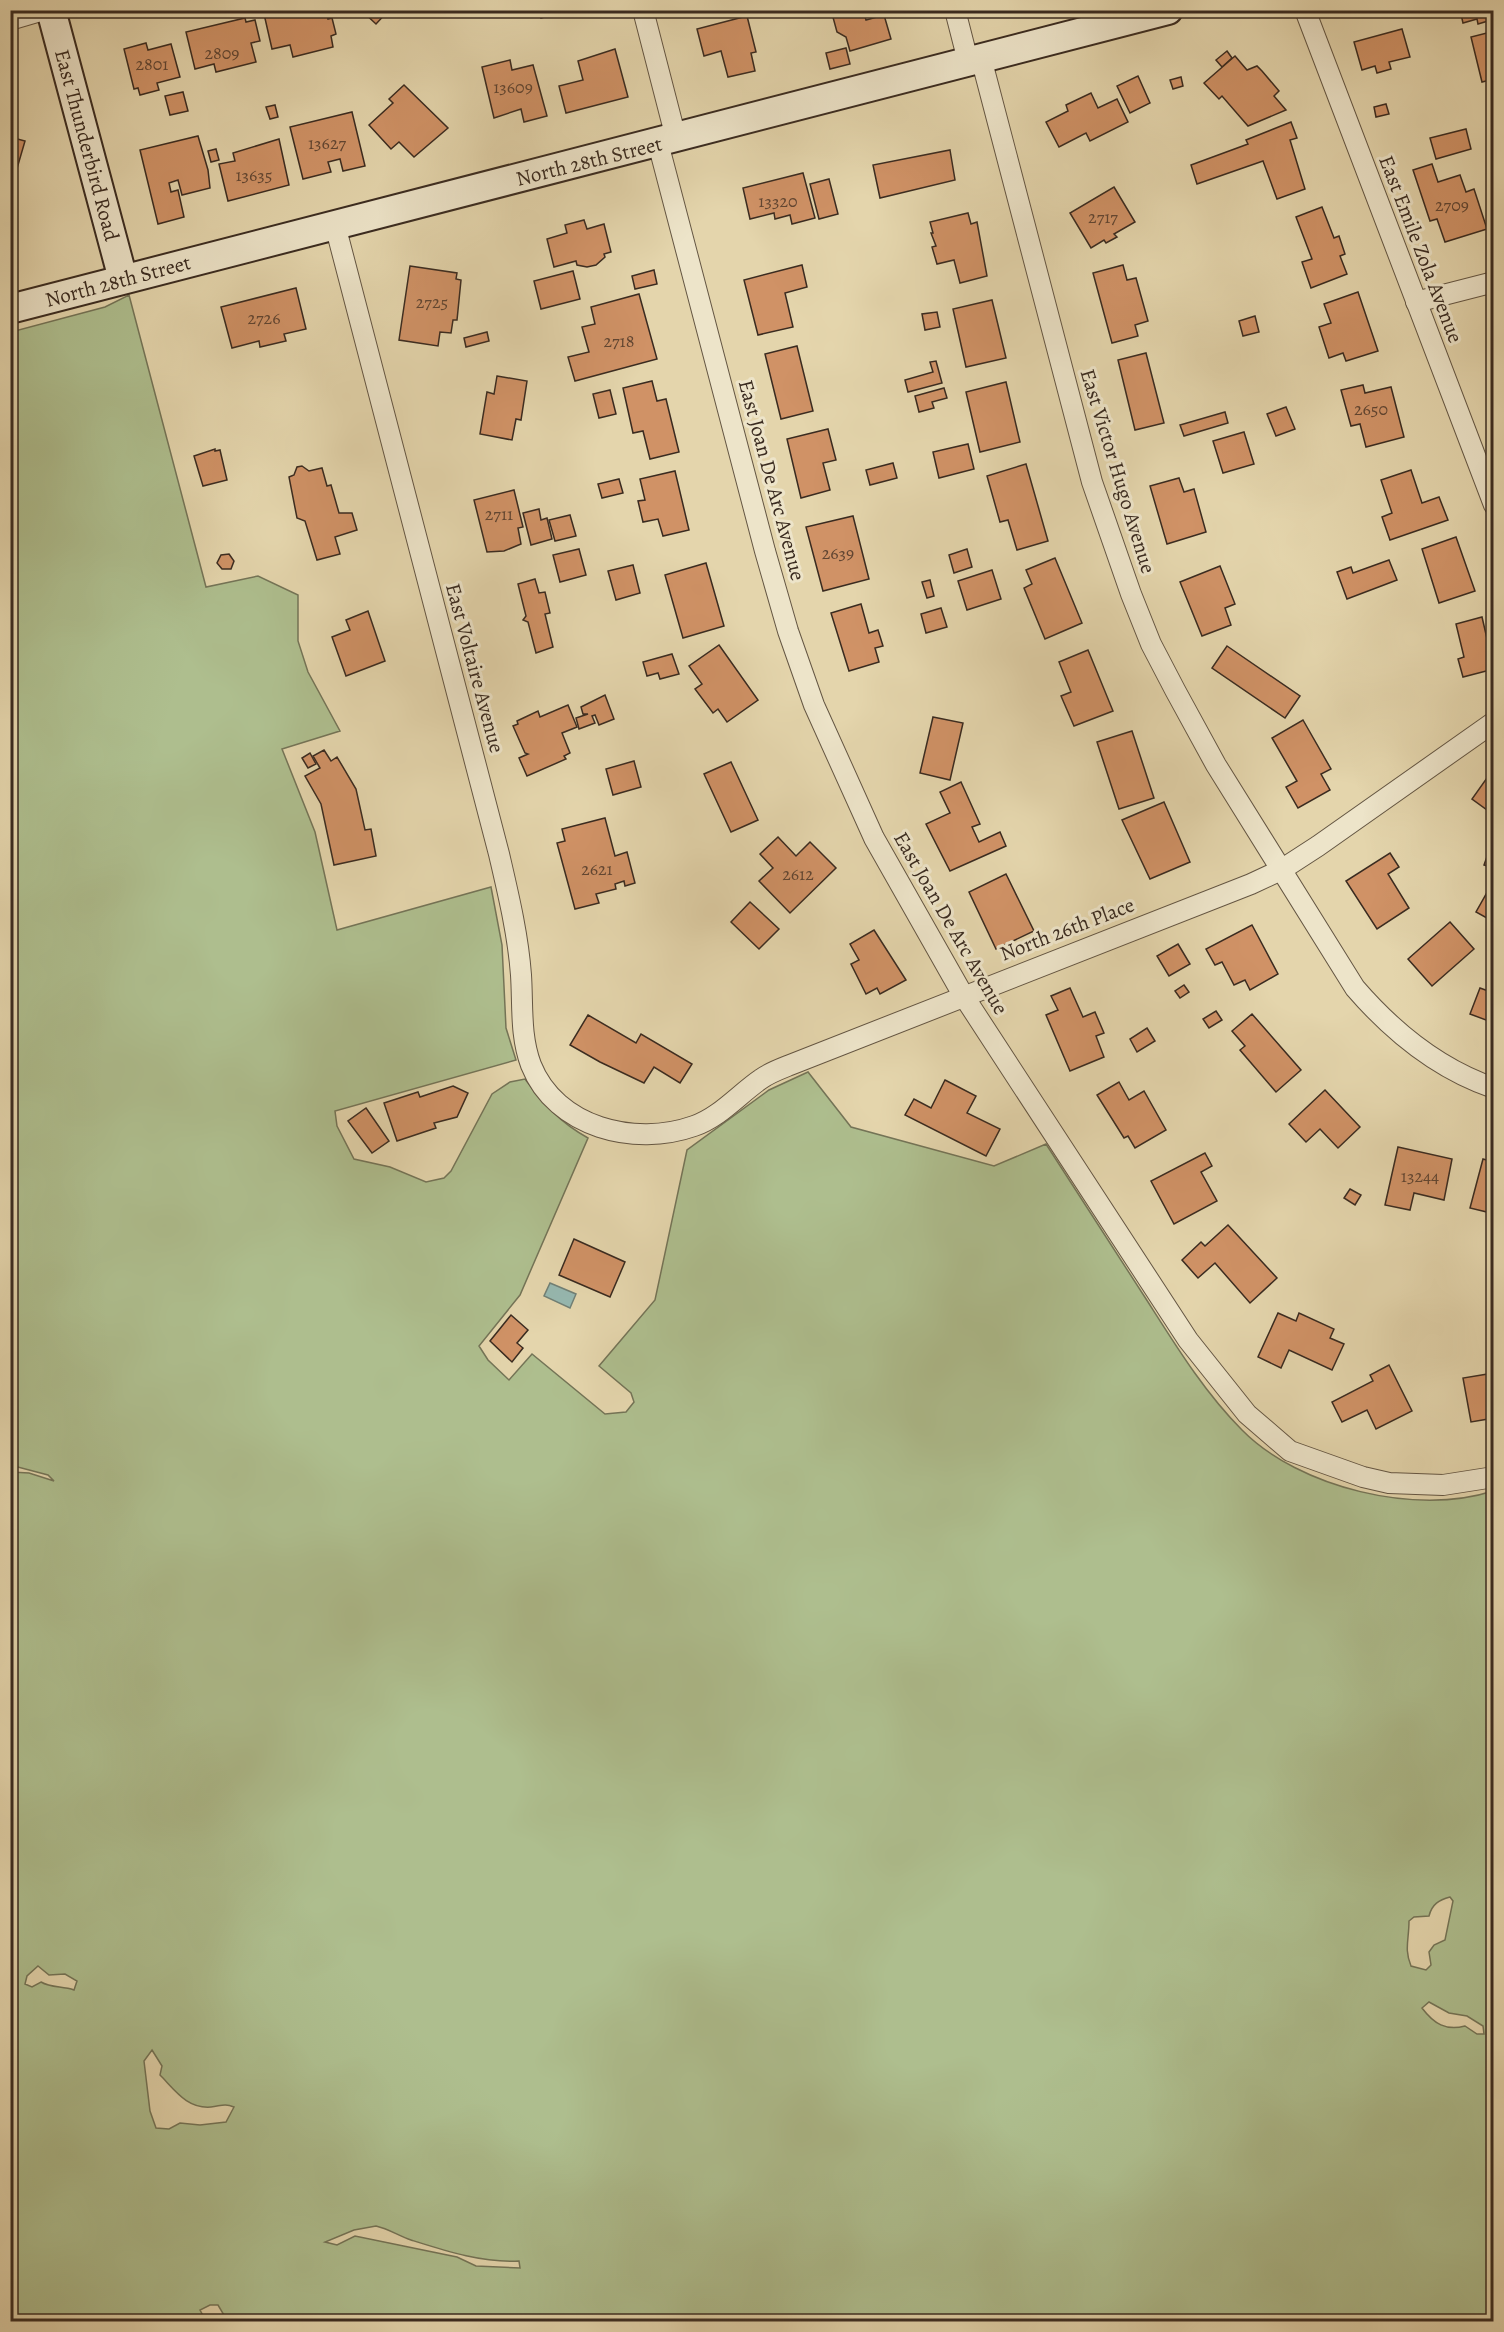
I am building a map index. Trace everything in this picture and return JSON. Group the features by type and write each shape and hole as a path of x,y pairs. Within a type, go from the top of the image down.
{"street":[{"path":"10,20 44,10"},
{"name":"East Thunderbird Road","path":"51,10 123,279"},
{"name":"East Joan De Arc Avenue","path":"642,10 667,141 765,551 788,631 814,705 874,838 963,995 1188,1340 1247,1414 1290,1451 1363,1477 1389,1483 1443,1485 1494,1477"},
{"name":"East Victor Hugo Avenue","path":"955,10 974,59 1108,535 1151,644 1216,765 1325,944 1355,988 1378,1014 1433,1059 1494,1088"},
{"name":"North 28th Street","path":"10,309 1168,10"},
{"name":"East Emile Zola Avenue","path":"1305,10 1494,505"},
{"name":"East Voltaire Avenue","path":"335,225 513,913 521,973 524,1040 531,1066 544,1089 570,1113"},
{"path":"1416,302 1494,282"},
{"name":"North 26th Place","path":"570,1113 610,1131 658,1135 697,1125 716,1114 762,1078 963,995 1251,884 1281,870 1494,722"}],"green space":[{"path":"129,295 206,587 258,576 298,595 298,641 308,672 340,731 282,749 315,832 337,930 491,887 502,945 506,1028 516,1060 335,1111 337,1126 354,1159 390,1167 426,1182 444,1178 451,1171 492,1094 510,1082 525,1079 554,1113 588,1138 520,1295 479,1346 488,1360 509,1380 532,1354 605,1414 626,1412 634,1402 631,1393 599,1366 655,1300 687,1150 769,1090 808,1072 851,1127 994,1166 1046,1144 1169,1335 1216,1401 1242,1430 1266,1450 1295,1468 1360,1492 1395,1498 1430,1500 1463,1498 1493,1491 1493,2321 228,2322 218,2305 210,2305 200,2310 206,2321 11,2321 11,1472 29,1473 54,1481 48,1475 10,1465 11,332 105,307","holes":["1450,1897 1453,1901 1445,1940 1434,1945 1429,1952 1431,1965 1426,1970 1411,1966 1407,1949 1409,1921 1414,1917 1429,1916 1439,1901","38,1966 49,1975 65,1974 77,1981 74,1990 41,1982 32,1987 25,1984 27,1976","1429,2002 1449,2013 1467,2016 1483,2026 1484,2034 1477,2034 1465,2026 1452,2028 1441,2025 1422,2008","152,2050 162,2066 160,2075 188,2102 203,2107 225,2105 234,2107 226,2122 200,2125 180,2123 169,2129 156,2128 150,2111 144,2061","376,2226 411,2240 465,2255 492,2260 519,2261 520,2268 476,2266 457,2257 355,2236 337,2245 325,2242 354,2230"]}],"water":[{"path":"550,1283 576,1294 570,1308 544,1296"}],"building":[{"path":"278,10 326,10 328,19 332,18 336,34 331,36 333,47 293,57 290,45 272,49 264,14"},
{"path":"361,10 389,10 376,24"},
{"path":"539,10 568,10 541,18"},
{"path":"831,10 863,10 866,20 884,15 891,39 850,51 846,37 837,32"},
{"path":"1460,10 1494,11 1494,79 1482,82 1471,37 1491,32 1488,21 1478,24 1477,19 1463,23"},
{"path":"747,16 756,52 751,53 755,71 728,77 721,51 704,56 697,29"},
{"path":"245,18 246,22 255,20 260,41 251,43 256,62 216,72 214,64 195,69 186,32"},
{"path":"1402,29 1410,57 1389,62 1391,69 1377,73 1375,66 1362,70 1354,42"},
{"path":"146,43 148,50 171,44 180,77 157,83 159,90 140,95 138,88 134,89 124,49"},
{"path":"846,48 850,64 830,69 826,53"},
{"path":"615,49 628,97 566,113 559,86 583,80 578,61"},
{"path":"1227,51 1232,58 1222,67 1216,60"},
{"path":"1235,56 1247,70 1257,66 1262,71 1279,91 1274,96 1286,110 1248,126 1222,96 1219,99 1204,83"},
{"path":"510,60 512,70 533,65 547,116 524,122 521,109 494,118 482,67"},
{"path":"1138,76 1150,103 1130,113 1117,86"},
{"path":"1181,77 1183,86 1173,89 1170,80"},
{"path":"404,85 448,128 414,157 399,142 391,149 369,125 393,103 389,99"},
{"path":"183,92 188,111 170,115 165,96"},
{"path":"1091,93 1098,108 1117,99 1128,122 1090,141 1086,133 1059,147 1046,122 1068,111 1066,105"},
{"path":"1386,104 1389,114 1376,117 1374,107"},
{"path":"275,105 278,117 270,119 266,107"},
{"path":"352,112 365,166 343,171 340,159 328,162 331,172 303,179 290,127"},
{"path":"1291,122 1297,138 1290,140 1305,189 1277,199 1263,161 1197,184 1191,165 1248,144 1246,140"},
{"path":"1466,129 1471,149 1436,159 1430,138"},
{"path":"198,136 208,170 210,188 182,195 178,180 169,183 171,192 178,190 184,217 158,224 140,150"},
{"path":"10,137 25,141 11,189 10,189"},
{"path":"279,139 289,185 228,201 219,164 235,161 233,153"},
{"path":"216,149 219,160 211,162 208,151"},
{"path":"950,150 955,180 880,198 873,165"},
{"path":"1432,164 1438,182 1460,175 1466,192 1474,189 1487,229 1445,242 1437,219 1430,221 1413,170"},
{"path":"803,173 815,218 792,224 790,215 775,219 774,213 750,219 743,188"},
{"path":"829,179 838,214 819,219 810,184"},
{"path":"1114,187 1135,222 1114,234 1117,237 1106,243 1104,240 1091,248 1070,213"},
{"path":"1322,207 1334,238 1339,236 1345,254 1340,256 1347,274 1311,288 1302,262 1312,259 1296,217"},
{"path":"968,213 971,224 977,222 987,276 960,283 954,260 937,264 932,247 936,246 930,222"},
{"path":"584,220 587,229 604,224 611,252 604,254 605,257 596,265 587,267 577,265 576,261 554,267 547,239 567,233 565,225"},
{"path":"802,265 807,287 785,293 793,327 758,335 744,280"},
{"path":"1123,265 1127,280 1136,278 1148,321 1135,325 1138,336 1112,343 1093,273"},
{"path":"410,266 457,273 456,279 461,280 457,320 453,320 451,333 440,332 438,346 399,340"},
{"path":"654,270 657,284 635,289 632,276"},
{"path":"573,271 580,299 541,309 534,281"},
{"path":"296,288 306,329 284,334 286,341 260,347 259,341 232,348 221,307"},
{"path":"1358,292 1378,351 1346,361 1343,353 1329,358 1319,327 1331,323 1324,304"},
{"path":"639,294 657,359 575,381 568,357 589,352 582,327 595,324 591,307"},
{"path":"992,300 1006,358 966,367 953,309"},
{"path":"937,312 940,327 925,330 922,314"},
{"path":"1255,316 1259,332 1243,336 1239,321"},
{"path":"487,332 489,341 466,347 464,338"},
{"path":"797,346 813,411 781,419 765,354"},
{"path":"1146,353 1164,423 1135,430 1118,360"},
{"path":"936,361 942,383 908,392 905,380 933,372 930,362"},
{"path":"497,376 527,381 521,420 516,419 512,440 480,434 487,392 494,394"},
{"path":"652,381 657,401 666,399 679,452 650,459 643,431 633,433 623,388"},
{"path":"1006,382 1020,442 980,452 966,392"},
{"path":"1363,385 1365,393 1391,387 1404,437 1366,447 1360,424 1351,426 1341,390"},
{"path":"944,388 947,398 932,402 934,408 919,412 915,396"},
{"path":"610,390 616,414 599,418 593,394"},
{"path":"1286,407 1295,429 1276,436 1267,414"},
{"path":"1225,412 1228,423 1184,436 1180,425"},
{"path":"828,429 836,460 823,463 830,490 801,498 787,439"},
{"path":"1244,432 1254,464 1223,473 1213,441"},
{"path":"968,444 974,469 939,478 933,452"},
{"path":"215,449 215,451 220,450 227,480 203,486 194,456"},
{"path":"893,463 897,478 870,485 866,470"},
{"path":"1026,464 1048,541 1017,550 1008,520 1000,522 987,476"},
{"path":"302,466 309,471 322,468 327,486 331,485 339,513 352,513 357,530 335,537 340,554 317,560 305,521 297,518 289,477 294,475 297,467"},
{"path":"1411,470 1422,503 1439,497 1448,520 1390,540 1382,517 1392,513 1381,480"},
{"path":"675,471 689,530 663,536 658,519 643,522 638,501 645,500 640,479"},
{"path":"1179,478 1184,492 1194,489 1206,532 1167,544 1150,486"},
{"path":"619,479 623,493 602,498 598,484"},
{"path":"514,490 523,527 518,528 521,544 504,551 487,552 474,500"},
{"path":"539,509 541,520 547,518 552,539 531,545 523,513"},
{"path":"570,515 576,536 555,541 549,520"},
{"path":"853,516 869,579 823,591 806,527"},
{"path":"1456,537 1475,591 1439,603 1422,549"},
{"path":"579,549 586,575 560,582 553,555"},
{"path":"967,549 972,567 954,573 949,555"},
{"path":"229,554 234,561 231,569 222,569 217,563 221,555"},
{"path":"1055,558 1082,623 1045,639 1024,588 1032,584 1026,570"},
{"path":"1389,560 1397,580 1347,599 1337,572 1351,567 1353,573"},
{"path":"706,563 724,626 683,638 665,575"},
{"path":"633,565 640,593 616,600 608,571"},
{"path":"1220,566 1235,604 1225,608 1231,625 1202,636 1180,582"},
{"path":"992,570 1001,599 967,610 958,581"},
{"path":"535,579 539,593 545,592 550,613 545,614 553,647 536,653 528,622 523,620 526,616 518,584"},
{"path":"930,580 934,596 927,598 922,582"},
{"path":"861,604 869,633 878,630 883,646 875,648 879,662 849,671 831,613"},
{"path":"941,608 947,627 926,633 921,614"},
{"path":"368,611 385,661 346,676 332,637 350,630 346,620"},
{"path":"1482,617 1494,669 1463,677 1458,659 1464,657 1456,624"},
{"path":"719,645 758,700 727,722 718,709 713,713 695,689 702,684 689,666"},
{"path":"1227,646 1300,696 1285,718 1212,668"},
{"path":"1088,650 1113,711 1074,726 1061,696 1071,692 1059,662"},
{"path":"672,654 679,674 660,679 658,673 647,676 643,662"},
{"path":"605,695 614,719 599,725 595,715 592,716 595,723 579,729 576,718 588,714 583,714 581,707"},
{"path":"568,705 577,727 562,733 570,753 564,756 566,759 527,776 519,758 528,754 525,753 513,726 518,724 517,721 538,711 540,717"},
{"path":"933,717 963,723 950,780 920,773"},
{"path":"1303,720 1331,769 1321,774 1330,790 1298,808 1286,787 1297,781 1272,738"},
{"path":"1132,731 1154,798 1119,809 1097,742"},
{"path":"324,750 331,761 337,757 356,789 365,830 371,829 376,856 334,865 321,804 305,776 320,768 313,756"},
{"path":"310,753 316,764 308,768 302,758"},
{"path":"634,761 641,787 613,795 606,769"},
{"path":"731,762 758,820 731,832 704,774"},
{"path":"1494,768 1494,815 1472,799"},
{"path":"961,782 980,824 972,827 979,842 1000,832 1006,846 950,871 926,824 950,813 940,792"},
{"path":"1164,802 1190,862 1150,879 1122,820"},
{"path":"605,818 615,856 627,852 635,883 625,886 624,881 615,884 616,889 596,894 599,903 575,909 557,843 565,841 562,829"},
{"path":"778,837 796,856 810,842 836,868 790,913 759,881 773,868 760,854"},
{"path":"1494,837 1494,868 1484,865"},
{"path":"1390,853 1399,867 1388,874 1409,908 1377,929 1346,881"},
{"path":"1006,874 1034,931 996,949 969,892"},
{"path":"1489,889 1494,891 1494,922 1476,912"},
{"path":"750,902 779,929 759,949 731,922"},
{"path":"1450,922 1474,949 1432,986 1408,959"},
{"path":"1252,925 1278,974 1250,990 1245,980 1234,985 1222,962 1215,965 1206,949"},
{"path":"874,930 906,980 880,994 877,988 866,994 851,964 859,960 850,944"},
{"path":"1178,944 1190,964 1169,976 1157,956"},
{"path":"1184,985 1189,992 1180,998 1175,991"},
{"path":"1494,985 1494,1023 1470,1014 1480,988 1491,992"},
{"path":"1070,988 1083,1017 1095,1012 1104,1033 1096,1036 1104,1057 1070,1071 1046,1015 1058,1010 1051,996"},
{"path":"1216,1011 1222,1020 1209,1028 1203,1019"},
{"path":"1252,1014 1301,1070 1276,1092 1240,1050 1245,1046 1232,1031"},
{"path":"588,1015 636,1043 641,1034 692,1064 680,1083 654,1067 644,1083 570,1045"},
{"path":"1147,1028 1155,1041 1137,1052 1130,1039"},
{"path":"945,1080 976,1096 967,1113 1000,1129 986,1156 905,1115 914,1099 931,1108"},
{"path":"1119,1082 1129,1100 1144,1091 1166,1130 1135,1148 1128,1136 1124,1138 1097,1095"},
{"path":"453,1086 468,1093 457,1117 434,1123 436,1128 397,1141 384,1103 418,1092 420,1097"},
{"path":"1325,1090 1360,1127 1338,1148 1320,1129 1306,1142 1289,1124"},
{"path":"366,1108 389,1141 372,1153 348,1121"},
{"path":"1398,1147 1452,1159 1444,1200 1414,1193 1410,1210 1385,1205"},
{"path":"1205,1153 1212,1166 1201,1172 1217,1201 1174,1224 1151,1181"},
{"path":"1483,1159 1494,1162 1494,1201 1491,1213 1470,1208"},
{"path":"1350,1189 1361,1195 1355,1205 1344,1198"},
{"path":"1228,1225 1277,1278 1250,1303 1215,1263 1198,1278 1182,1260 1201,1242 1205,1246"},
{"path":"574,1239 625,1262 610,1297 559,1275"},
{"path":"1278,1313 1296,1321 1299,1313 1334,1329 1330,1338 1344,1344 1332,1370 1289,1350 1281,1368 1258,1357"},
{"path":"511,1315 528,1330 517,1343 523,1348 512,1362 490,1341"},
{"path":"1389,1365 1412,1411 1376,1429 1367,1410 1342,1422 1332,1402 1373,1381 1370,1375"},
{"path":"1494,1373 1494,1418 1471,1422 1463,1378"}]}
